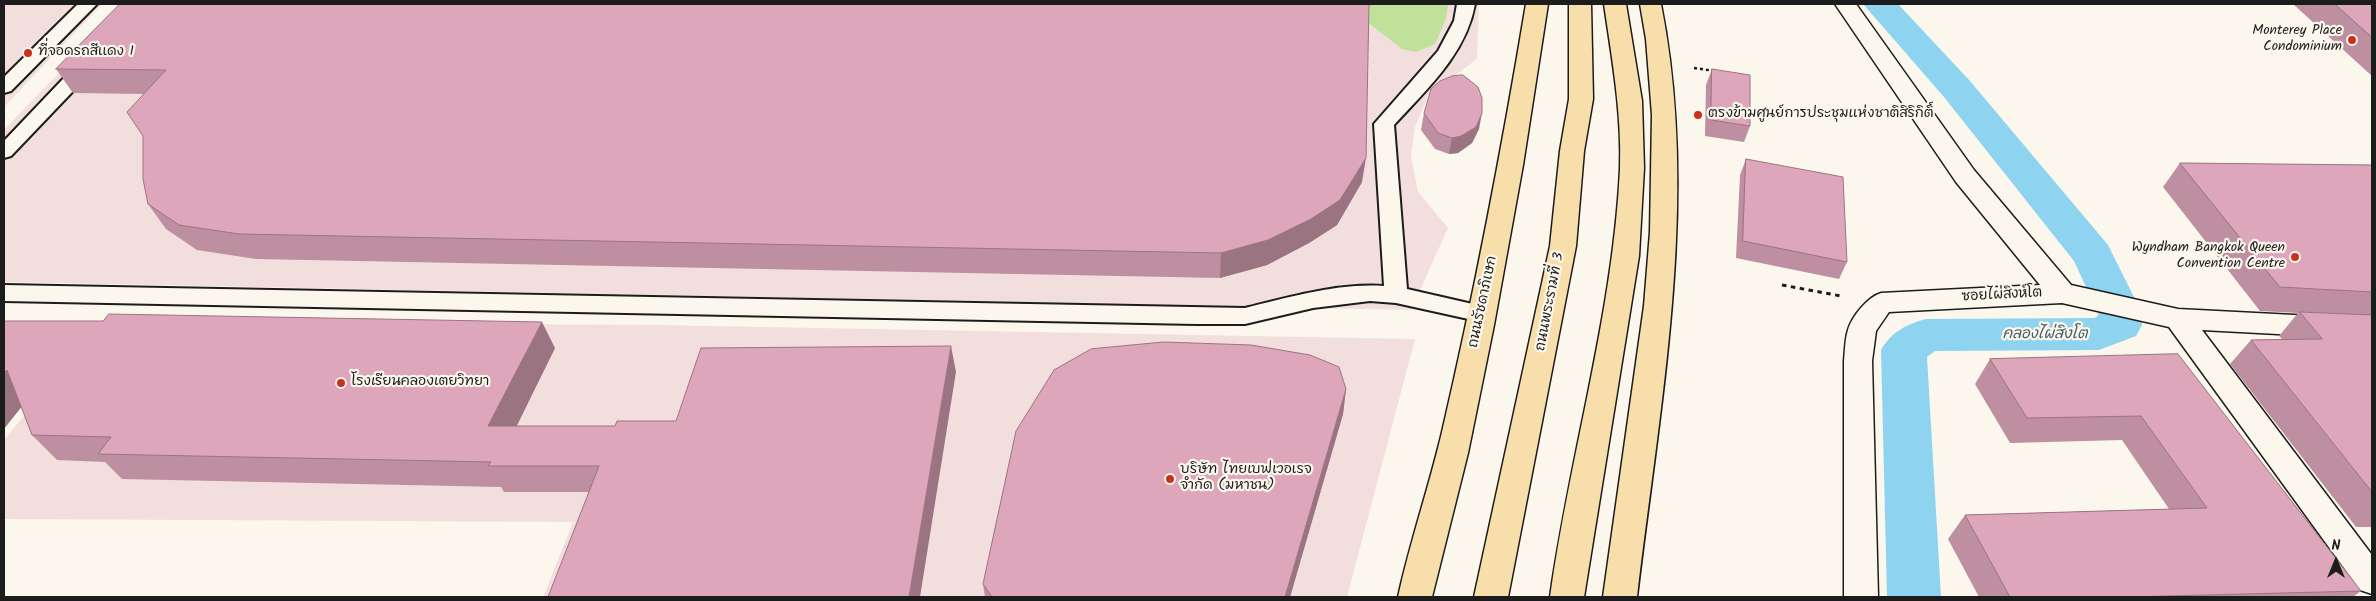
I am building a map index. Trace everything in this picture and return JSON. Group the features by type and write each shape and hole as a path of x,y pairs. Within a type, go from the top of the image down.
{"main road":[{"name":"ถนนรัชดาภิเษก","path":"1415,597 1457,434 1482,314 1515,147 1538,4"},
{"name":"ถนนพระรามที่ 3","path":"1491,597 1563,246 1572,151 1581,99 1580,4"},
{"path":"1567,597 1626,256 1632,168 1630,101 1616,4"},
{"path":"1620,597 1658,306 1661,264 1664,181 1662,95 1654,22 1650,4"}],"street":[{"name":"ซอยไผ่สิงห์โต","path":"1845,4 1965,176 2062,293"},
{"name":"ซอยไผ่สิงห์โต","path":"1861,597 1858,361 1862,329 1881,303 2062,293"},
{"path":"2062,293 2167,317 2372,329"},
{"path":"2167,317 2372,580"}],"lane":[{"path":"4,87 88,4"},
{"path":"1396,294 1384,124 1443,58 1457,37 1465,14 1466,4"},
{"path":"4,152 98,53"},
{"path":"4,294 1245,316 1344,296 1370,293 1396,294 1482,314"}],"path":[{"path":"1694,68 1718,72"},
{"path":"1782,285 1837,296"}],"shaded area":[{"name":"ที่จอดรถสีแดง 1","path":"4,4 102,4 4,107"},
{"path":"125,4 1479,4 1477,59 1429,94 1415,127 1411,156 1418,192 1448,228 1411,310 4,282 4,130"},
{"path":"101,322 655,325 1415,339 1347,597 543,597 573,522 4,519 4,440"}],"green space":[{"path":"1365,4 1448,4 1446,19 1435,44 1416,52 1402,49 1366,21"}],"building":[{"path":"120,4 1369,4 1366,158 1340,200 1311,219 1268,240 1221,253 239,234 179,225 148,204 143,179 143,136 127,112 166,70 56,69"},
{"path":"2335,4 2372,4 2372,37"},
{"path":"1712,69 1750,75 1750,126 1711,120"},
{"path":"1463,75 1478,87 1482,98 1482,113 1476,127 1461,136 1452,138 1438,133 1424,113 1431,89 1440,81 1452,76"},
{"path":"1746,159 1843,177 1847,262 1743,241"},
{"name":"Wyndham Bangkok Queen Convention Centre","path":"2180,163 2372,165 2372,292 2280,287"},
{"path":"2300,312 2372,315 2372,492 2251,340 2322,339"},
{"path":"109,314 542,322 488,426 615,426 617,421 676,421 701,348 951,346 909,597 548,597 599,466 488,466 491,462 98,454 111,437 32,435 7,370 4,373 4,321 103,321"},
{"name":"บริษัท ไทยเบฟเวอเรจ จำกัด (มหาชน)","path":"1164,342 1251,345 1310,355 1339,367 1346,389 1285,597 992,597 983,584 1016,431 1054,370 1091,349"},
{"path":"2178,354 2361,591 2127,597 2010,597 1965,515 2207,508 2141,416 2027,418 1990,359"}],"waterway":[{"name":"คลองไผ่สิงโต","path":"1880,4 1957,89 2093,255 2120,313 2120,325 2099,334 1926,335 1904,350 1914,597"}],"place":[{"name":"Monterey Place Condominium","path":"2352,40"},
{"name":"ที่จอดรถสีแดง 1","path":"28,53"},
{"name":"ตรงข้ามศูนย์การประชุมแห่งชาติสิริกิติ์","path":"1698,115"},
{"name":"Wyndham Bangkok Queen Convention Centre","path":"2295,257"},
{"name":"โรงเรียนคลองเตยวิทยา","path":"341,383"},
{"name":"บริษัท ไทยเบฟเวอเรจ จำกัด (มหาชน)","path":"1170,479"}]}
